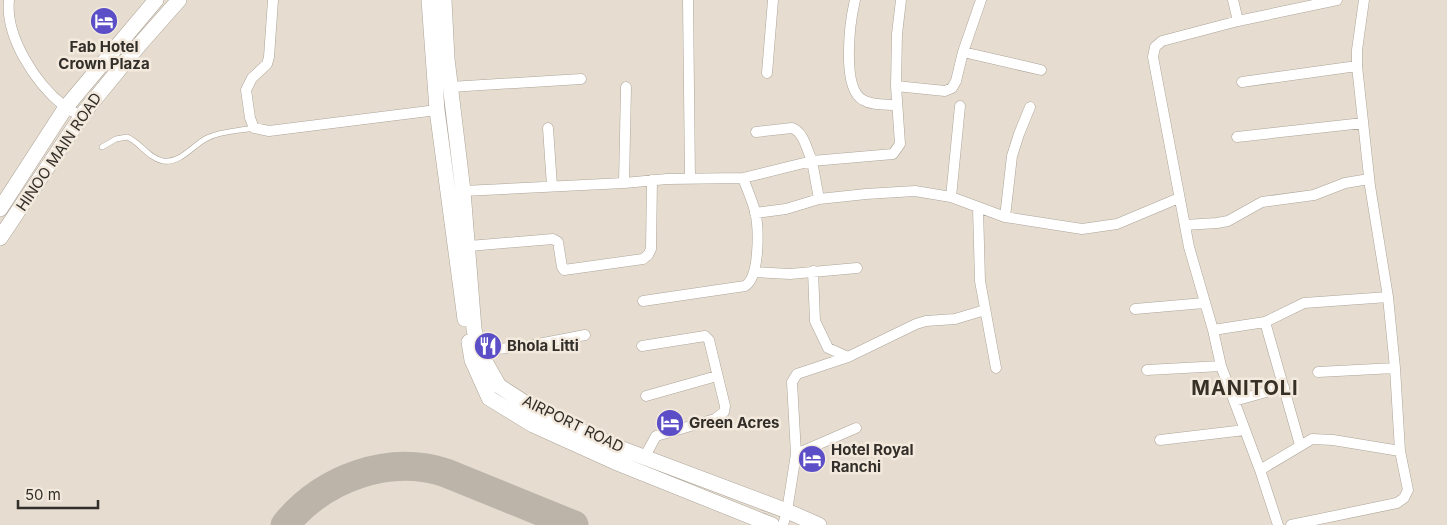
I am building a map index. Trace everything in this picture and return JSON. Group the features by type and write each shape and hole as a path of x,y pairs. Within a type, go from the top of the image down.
{"street":[{"path":"9,0 10,22 16,40 44,86 66,107 81,116"},
{"name":"HINOO MAIN ROAD","path":"0,209 66,107 156,0"},
{"name":"HINOO MAIN ROAD","path":"0,238 81,116 108,81 179,0"},
{"path":"273,0 267,64 252,78 246,90 250,118 254,128 269,131 437,110"},
{"name":"AIRPORT ROAD","path":"429,0 437,110 465,322 472,360 489,398 533,425 615,462 772,525"},
{"name":"AIRPORT ROAD","path":"444,0 450,87 469,246 474,329 479,351 499,386 536,410 644,458 785,518 819,525"},
{"path":"688,0 690,178"},
{"path":"767,73 773,0"},
{"path":"855,0 849,34 848,55 856,93 868,102 897,104"},
{"path":"463,191 690,178 743,178 812,160 893,154 900,144 896,86 897,34 901,0 897,0"},
{"path":"896,86 945,92 952,88 956,81 963,52 981,0"},
{"path":"1233,0 1238,21"},
{"path":"1278,525 1260,470 1221,366 1213,330 1204,303 1179,198 1153,57 1155,47 1162,41 1238,21 1337,0"},
{"path":"1290,525 1397,503 1404,498 1408,490 1400,451 1388,297 1369,179 1357,66 1357,50 1364,0"},
{"path":"963,52 1042,70"},
{"path":"1242,82 1357,66"},
{"path":"450,87 581,79"},
{"path":"624,183 626,87"},
{"path":"951,197 960,106"},
{"path":"1005,218 1012,156 1018,134 1030,107"},
{"path":"1237,138 1363,122"},
{"path":"548,128 552,186"},
{"path":"756,132 792,128 797,130 812,160 819,199"},
{"path":"644,300 745,286 750,283 755,272 758,236 755,212 743,178"},
{"path":"1185,225 1217,224 1228,221 1262,202 1314,195 1345,184 1369,179"},
{"path":"469,246 553,240 558,242 564,270 643,259 651,249 652,180"},
{"path":"755,212 786,209 819,199 915,191 951,197 1005,218 1082,229 1117,224 1179,198"},
{"path":"978,208 978,261 981,290 996,368"},
{"path":"755,272 790,274 857,268"},
{"path":"813,271 815,321 828,348 848,358"},
{"path":"1213,330 1265,322 1304,303 1388,297"},
{"path":"1135,309 1204,303"},
{"path":"785,518 796,454 792,382 797,374 848,358 916,324 926,321 955,319 985,310"},
{"path":"1265,322 1300,444"},
{"path":"479,351 528,346 585,335"},
{"path":"642,346 705,336 709,340 725,406 724,412 715,419 656,436 644,458"},
{"path":"1147,370 1221,366"},
{"path":"1318,372 1395,368"},
{"path":"646,396 718,376"},
{"path":"1234,401 1284,386"},
{"path":"796,454 856,428"},
{"path":"1160,440 1245,430"},
{"path":"1260,470 1300,444 1312,439 1324,439 1400,451"}],"lane":[{"path":"102,147 116,139 126,137 154,157 162,161 170,161 184,154 206,138 254,128"}],"taxiway":[{"path":"285,525 300,508 318,494 338,483 358,474 402,466 446,473 574,525"}],"place":[{"name":"Fab Hotel Crown Plaza","path":"104,21"},
{"name":"Bhola Litti","path":"488,346"},
{"name":"Green Acres","path":"670,423"},
{"name":"Hotel Royal Ranchi","path":"812,459"}],"district":[{"name":"MANITOLI","path":"1245,388"}]}
